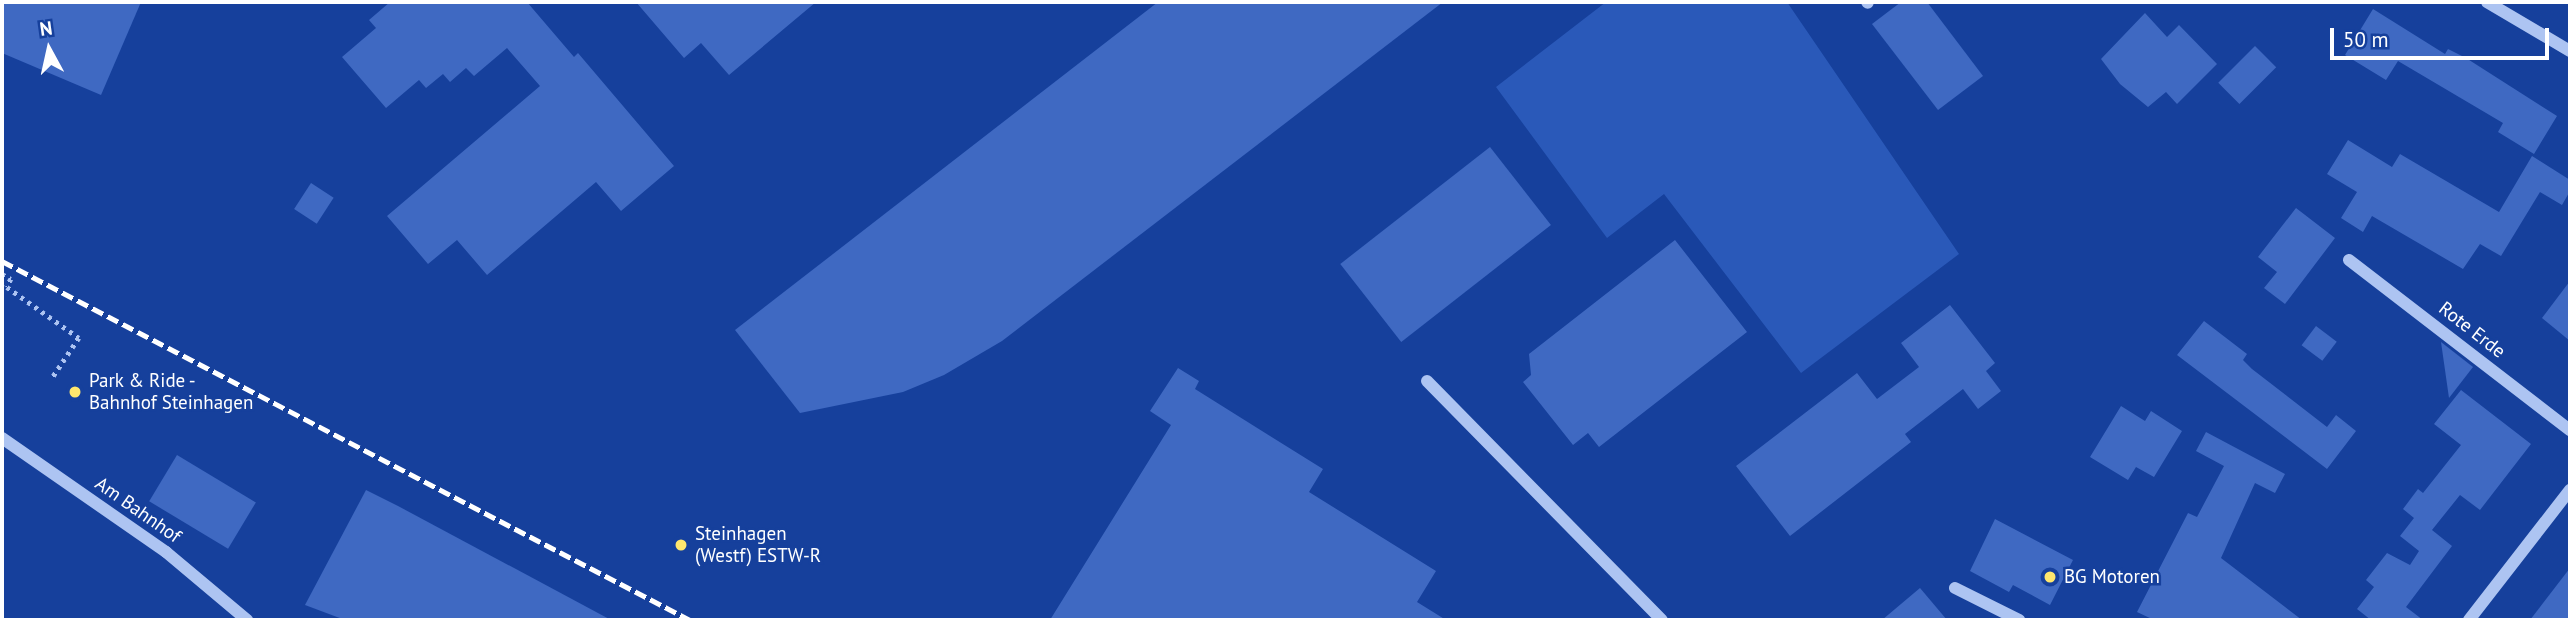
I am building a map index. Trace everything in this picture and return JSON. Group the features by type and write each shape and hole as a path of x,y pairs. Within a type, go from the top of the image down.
{"street":[{"path":"2487,2 2570,51"},
{"name":"Rote Erde","path":"2349,260 2570,430"},
{"path":"1427,381 1662,620"},
{"name":"Am Bahnhof","path":"2,438 166,552 247,620"},
{"path":"2469,620 2570,490"},
{"path":"1955,588 2019,620"}],"path":[{"path":"2,274 11,279 7,287 79,338 53,377"}],"shaded area":[{"path":"1606,2 1787,2 1959,254 1801,373 1664,194 1607,238 1496,87"}],"building":[{"path":"2,2 141,2 101,95 2,53"},
{"path":"390,2 527,2 574,57 578,53 674,166 621,211 596,182 487,275 457,240 428,264 387,216 540,86 507,48 474,76 466,68 450,82 443,74 426,88 419,80 386,108 342,57 376,28 369,20"},
{"path":"636,2 816,2 729,75 701,43 684,58"},
{"path":"1158,2 1443,2 1002,341 944,375 903,392 800,413 735,330"},
{"path":"1901,2 1927,2 1983,76 1938,110 1872,24"},
{"path":"2373,9 2445,54 2448,49 2466,58 2557,116 2534,154 2498,132 2503,123 2398,61 2386,80 2345,55"},
{"path":"2145,13 2167,37 2179,25 2217,64 2177,104 2166,92 2148,107 2120,84 2101,59"},
{"path":"2255,46 2276,67 2239,104 2218,83"},
{"path":"2348,140 2392,167 2400,154 2499,212 2532,156 2570,180 2570,191 2562,205 2540,192 2501,256 2480,244 2463,269 2372,216 2363,232 2341,218 2357,192 2327,174"},
{"path":"1490,147 1551,225 1401,342 1340,264"},
{"path":"311,183 334,198 317,224 294,209"},
{"path":"2296,208 2335,238 2285,304 2264,288 2277,272 2258,257"},
{"path":"1675,240 1747,332 1599,447 1588,433 1573,445 1523,382 1531,375 1529,354"},
{"path":"2570,281 2570,341 2542,318"},
{"path":"1950,305 1995,363 1986,371 2001,391 1978,409 1963,389 1905,434 1911,442 1790,536 1736,466 1857,373 1877,399 1919,367 1901,343"},
{"path":"2204,321 2247,354 2243,360 2252,369 2327,427 2336,415 2356,431 2327,469 2177,355"},
{"path":"2316,326 2337,342 2322,361 2302,345"},
{"path":"2441,342 2473,367 2449,398"},
{"path":"1178,368 1199,381 1195,389 1323,469 1309,492 1436,571 1417,602 1446,620 1050,620 1171,425 1150,411"},
{"path":"2461,390 2531,444 2480,510 2460,495 2432,530 2452,546 2406,607 2423,620 2371,620 2357,609 2374,587 2366,580 2387,553 2410,565 2419,551 2400,536 2414,518 2403,509 2418,489 2423,493 2461,445 2434,424"},
{"path":"2121,406 2145,421 2151,411 2182,431 2154,477 2136,467 2128,480 2090,457"},
{"path":"2206,432 2285,474 2275,493 2255,483 2221,558 2302,620 2154,620 2137,612 2188,513 2197,517 2224,466 2196,451"},
{"path":"177,455 256,502 228,549 149,501"},
{"path":"366,490 611,620 345,620 305,605"},
{"path":"1995,519 2073,560 2050,605 2013,585 2009,592 1970,571"},
{"path":"2570,568 2570,620 2530,620"},
{"path":"1920,588 1947,620 1882,620"}],"railway":[{"path":"2,261 690,620"}],"place":[{"name":"Park & Ride - Bahnhof Steinhagen","path":"75,392"},
{"name":"Steinhagen (Westf) ESTW-R","path":"681,545"},
{"name":"BG Motoren","path":"2050,577"}]}
